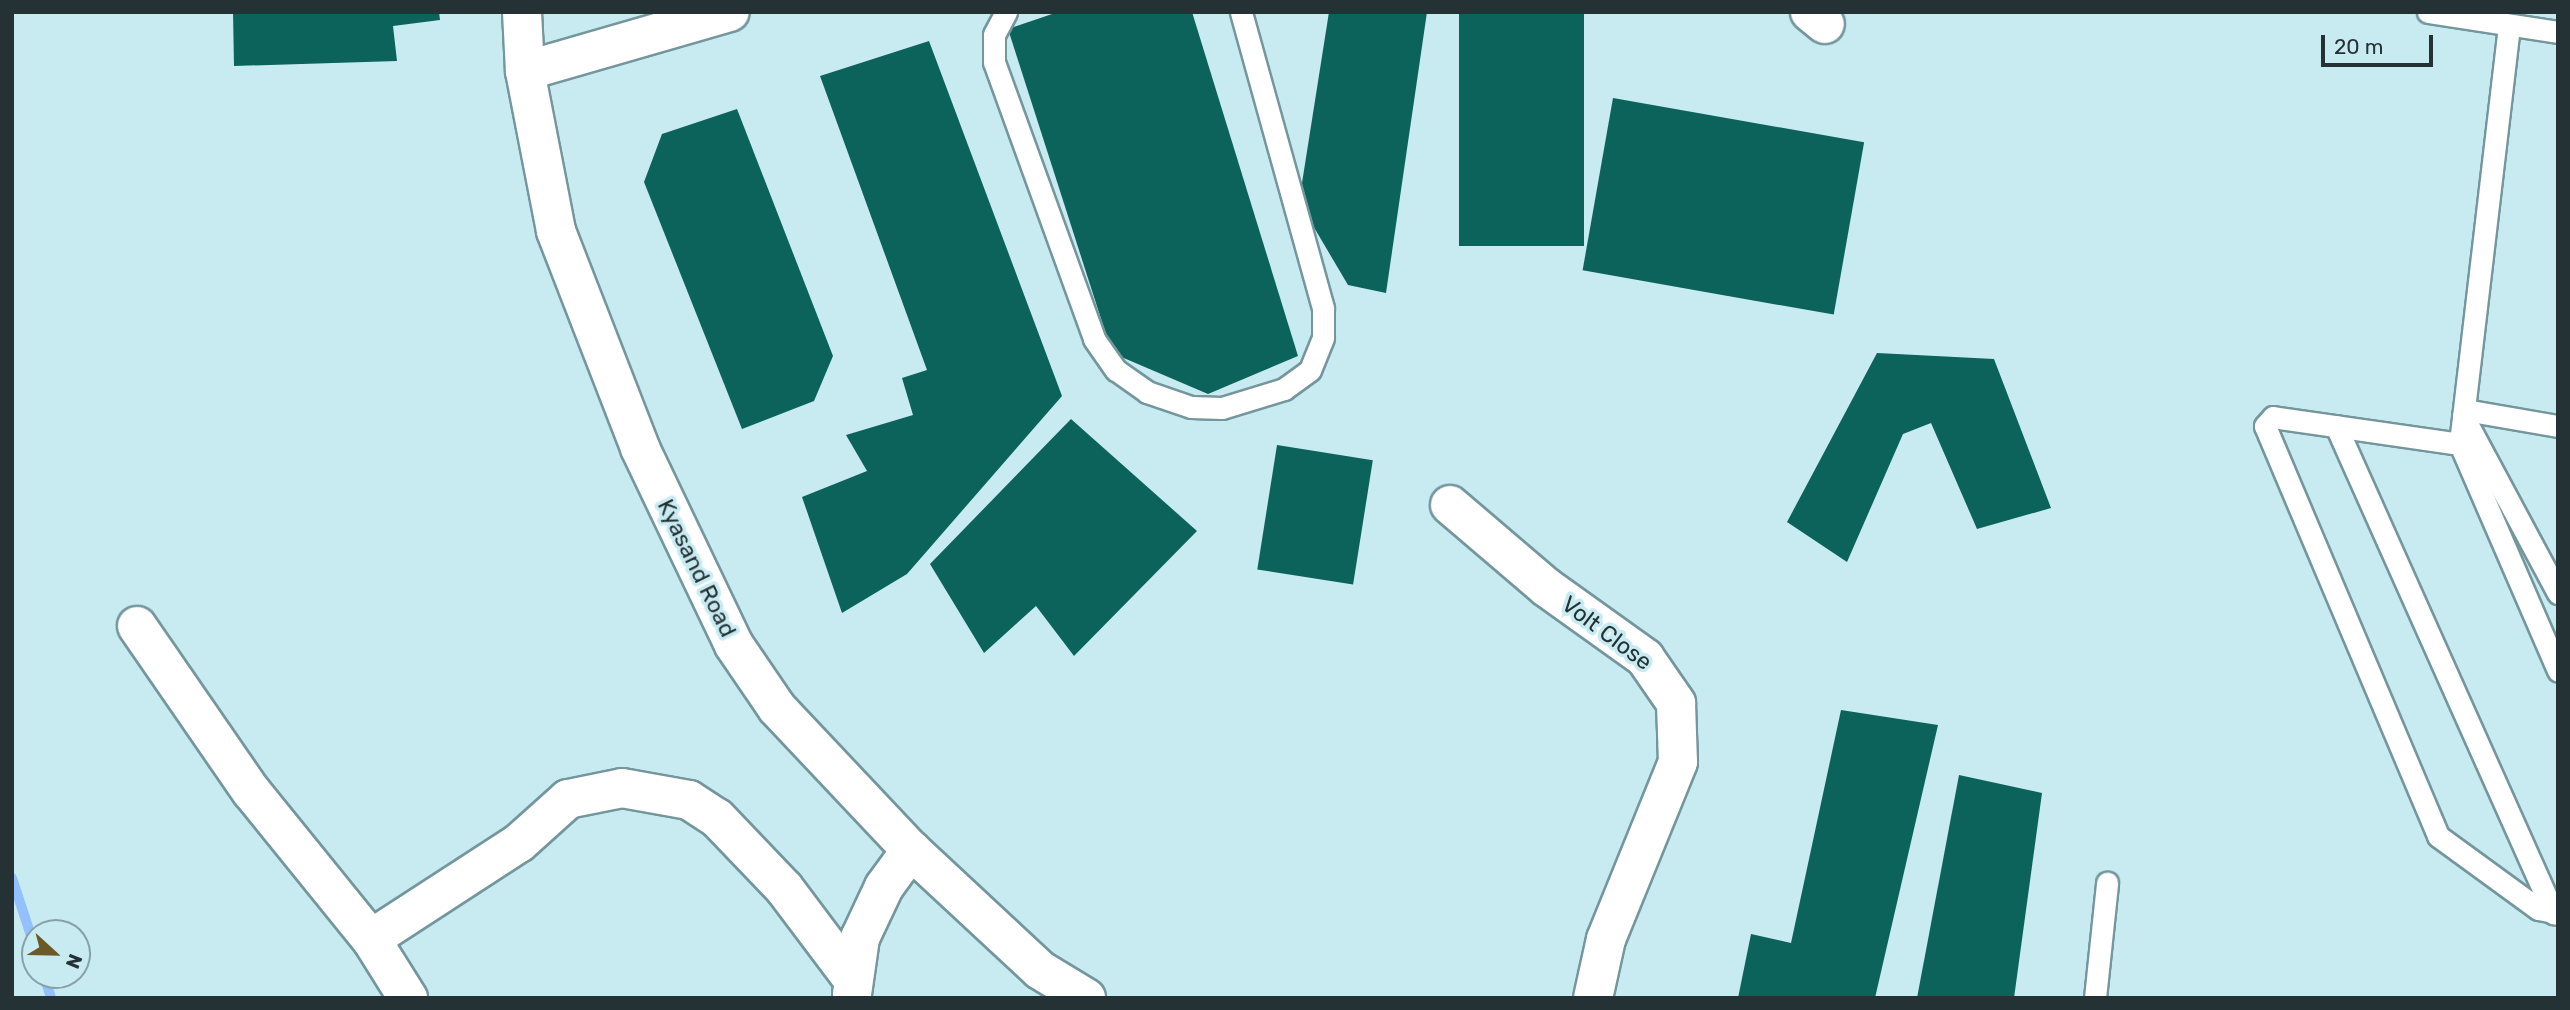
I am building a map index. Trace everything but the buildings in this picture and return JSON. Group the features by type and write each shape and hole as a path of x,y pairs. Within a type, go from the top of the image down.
{"street":[{"name":"Kyasand Road","path":"522,12 525,71 556,231 640,447 734,645 776,708 911,850 1040,970 1086,998"},
{"path":"525,71 730,12"},
{"name":"Volt Close","path":"1450,505 1546,587 1645,658 1676,703 1678,762 1606,939 1593,998"},
{"path":"137,626 251,791 371,939 408,998"},
{"path":"371,939 519,843 568,799 622,788 689,800 717,818 784,888 852,989"},
{"path":"852,989 860,939 884,887 911,850"}],"lane":[{"path":"1006,12 994,34 994,62 1094,340 1116,370 1147,392 1191,407 1222,408 1284,389 1310,370 1323,337 1323,308 1241,12"},
{"path":"2428,12 2558,32"},
{"path":"2509,26 2460,444 2558,671"},
{"path":"2464,413 2558,426"},
{"path":"2464,413 2558,593"},
{"path":"2460,444 2273,417 2266,439 2430,821 2451,848 2556,914"},
{"path":"2336,426 2556,914"},
{"path":"2095,998 2106,883"}],"waterway":[{"path":"12,878 25,919"},
{"path":"48,989 51,998"}]}
